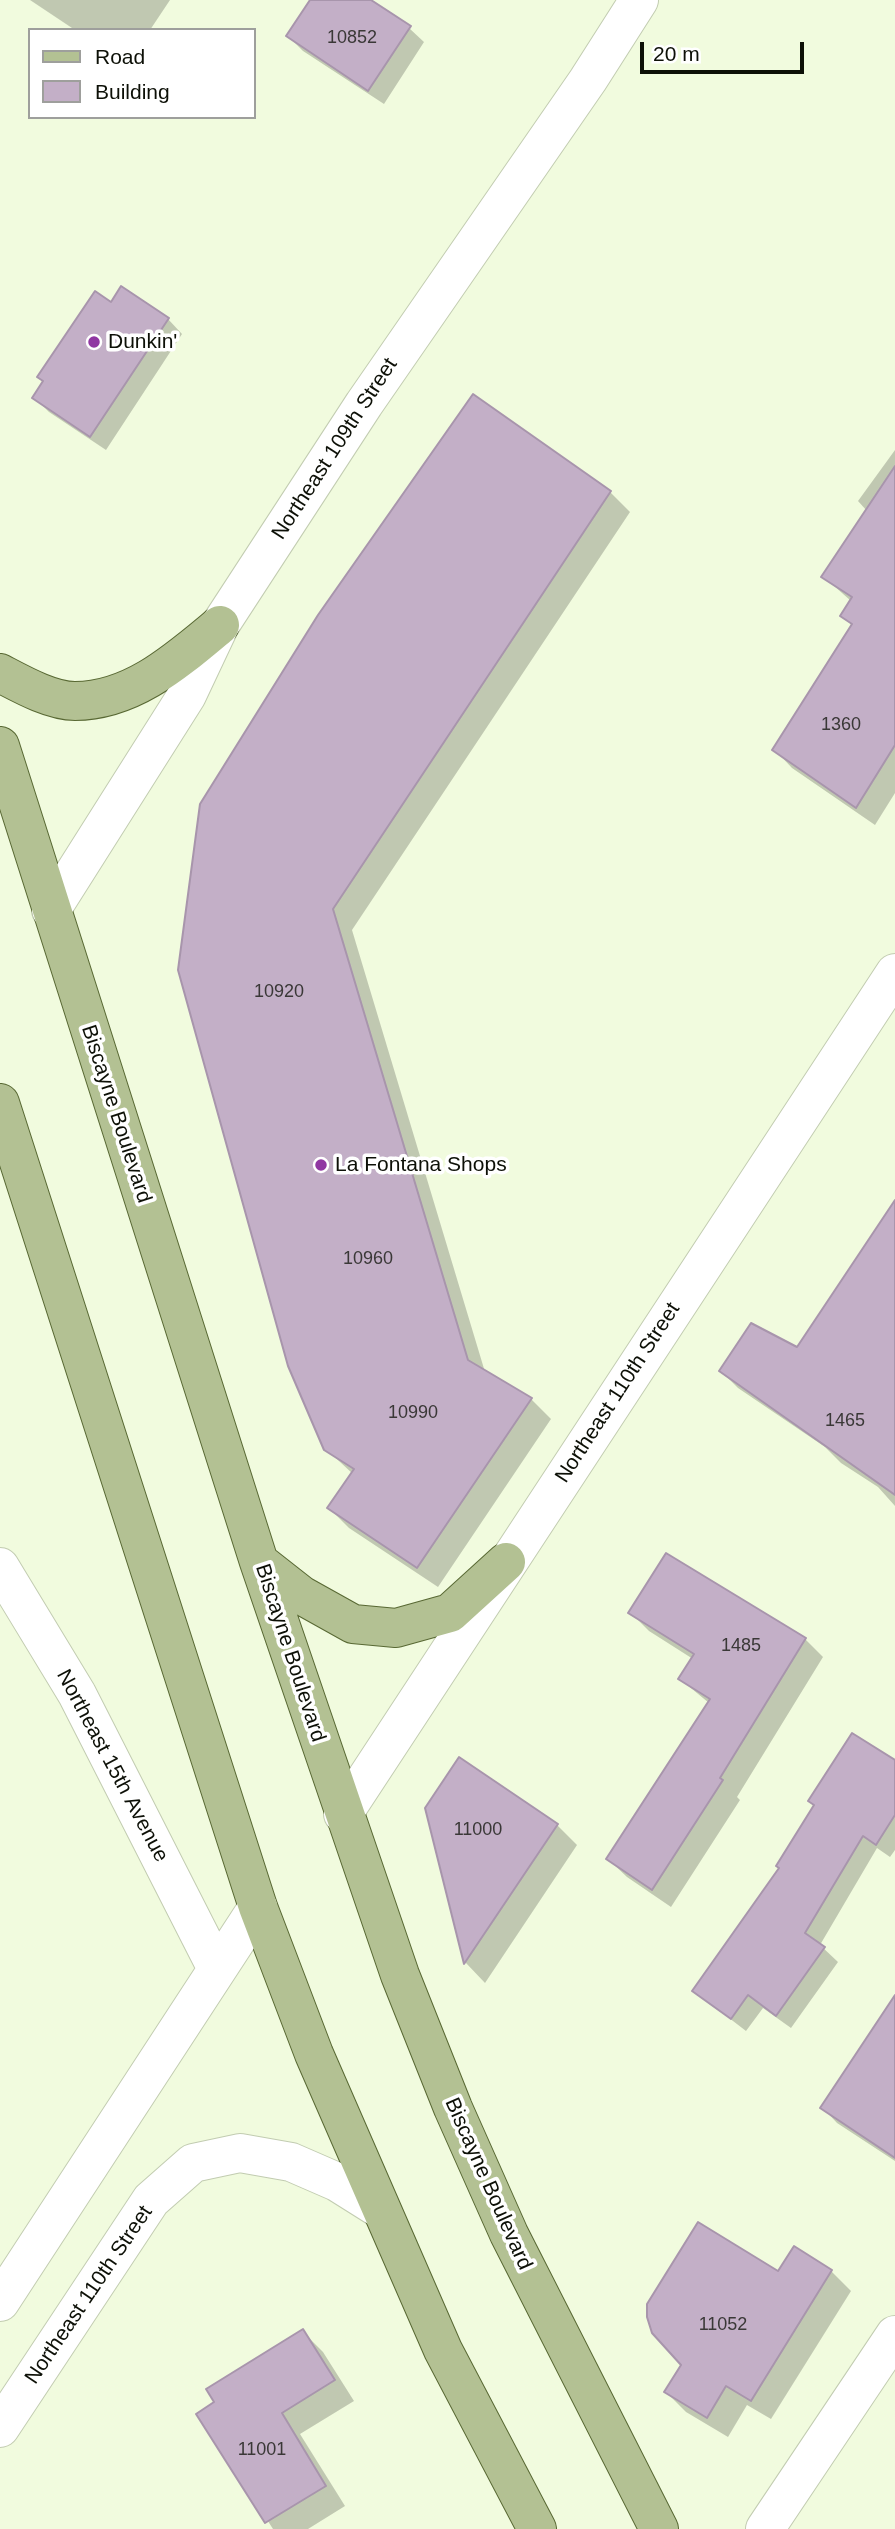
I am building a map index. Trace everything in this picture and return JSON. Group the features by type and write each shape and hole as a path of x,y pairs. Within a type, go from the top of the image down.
{"main road":[{"path":"0,673 63,700 110,696 162,673 220,625"},
{"name":"Biscayne Boulevard","path":"0,746 259,1562 400,1975 499,2211 564,2346 659,2529"},
{"path":"0,1103 12,1170 258,1907 314,2054 443,2350 537,2529"},
{"path":"259,1562 301,1595 353,1624 396,1628 450,1613 506,1562"}],"street":[{"name":"Northeast 109th Street","path":"51,910 187,695 220,625 364,404 588,80 639,0"},
{"name":"Northeast 110th Street","path":"343,1814 895,973"},
{"name":"Northeast 15th Avenue","path":"0,1567 77,1694 217,1969"},
{"path":"0,2302 258,1907"},
{"name":"Northeast 110th Street","path":"0,2428 152,2200 193,2163 240,2153 291,2162 337,2182 380,2209"},
{"path":"765,2529 895,2335"}],"building":[{"path":"310,0 371,0 411,26 368,91 286,36"},
{"path":"121,286 169,318 90,437 32,398 43,381 37,377 95,291 111,302"},
{"name":"La Fontana Shops","path":"473,394 611,491 333,909 468,1360 532,1398 417,1568 327,1508 354,1469 324,1450 288,1366 178,970 200,804 318,615"},
{"path":"895,466 895,745 856,808 772,750 852,624 840,616 852,597 821,577"},
{"path":"895,1200 895,1495 719,1371 751,1323 797,1347"},
{"path":"666,1553 806,1638 720,1778 723,1780 652,1890 606,1859 710,1699 678,1679 694,1654 628,1613"},
{"path":"852,1733 895,1760 895,1815 876,1845 863,1836 805,1933 825,1947 776,2016 748,1995 731,2019 692,1991 779,1868 776,1866 814,1805 808,1801"},
{"path":"459,1757 558,1824 464,1964 425,1808"},
{"path":"895,1995 895,2158 820,2108"},
{"path":"698,2222 778,2271 794,2246 832,2270 751,2401 726,2386 707,2418 664,2392 681,2365 652,2333 647,2317 647,2304"},
{"path":"303,2329 335,2380 282,2413 326,2486 265,2523 196,2414 214,2402 206,2389"}],"place":[{"name":"Dunkin'","path":"94,342"},
{"name":"La Fontana Shops","path":"321,1165"}]}
